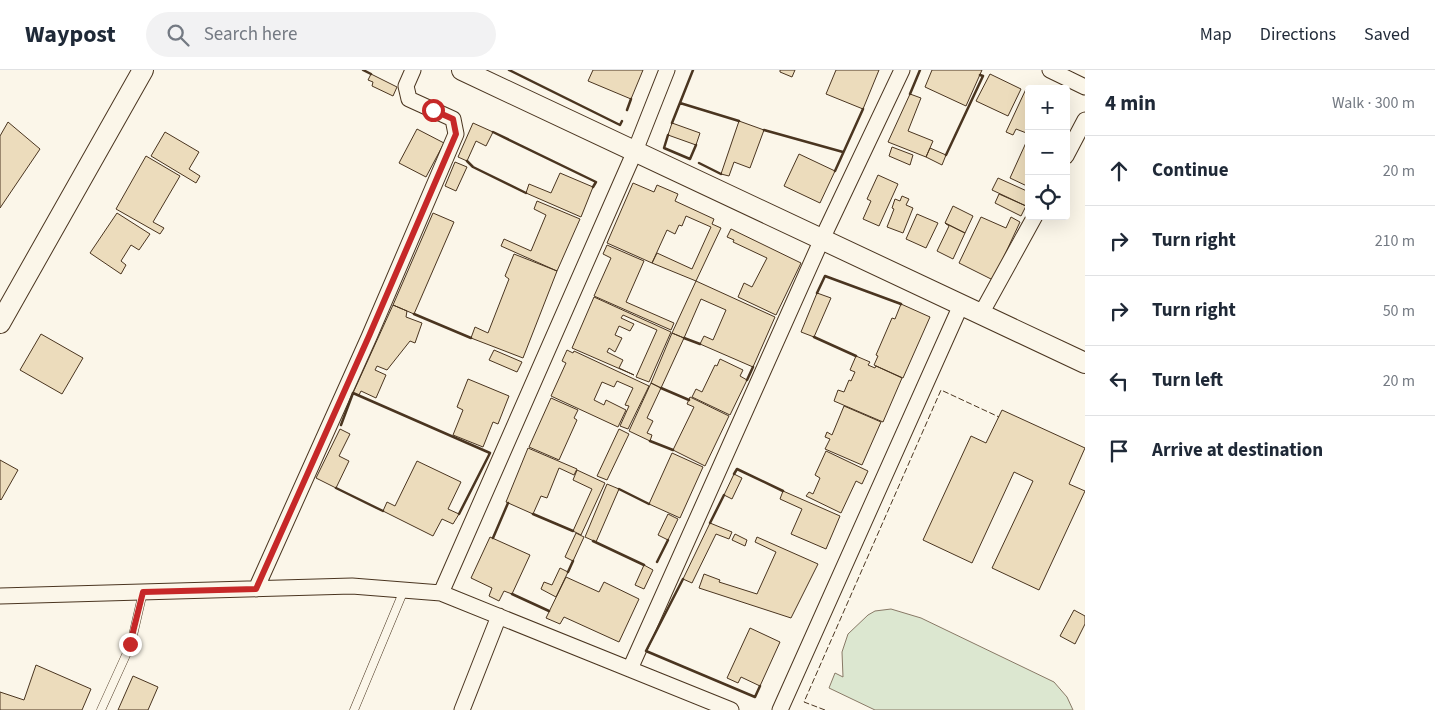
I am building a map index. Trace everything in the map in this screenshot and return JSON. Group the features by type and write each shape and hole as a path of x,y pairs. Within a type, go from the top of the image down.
{"main road":[{"path":"0,323 143,70"},
{"path":"462,70 1085,363"}],"street":[{"path":"256,589 369,336 456,134 453,119 409,99 406,86 413,70"},
{"path":"441,593 636,152 666,70"},
{"path":"630,669 822,239 902,70"},
{"path":"1050,70 1085,87"},
{"path":"1070,148 1085,120"},
{"path":"981,314 1033,220"},
{"path":"780,710 961,305"},
{"path":"0,596 352,586 441,593 731,710"},
{"path":"462,710 500,616"}],"lane":[{"path":"354,710 404,590"},
{"path":"101,710 130,644 143,592"}],"green space":[{"path":"891,609 921,618 1054,682 1067,697 1073,710 875,710 829,688 835,673 843,677 842,652 848,634 868,615 875,611"}],"building":[{"path":"593,70 643,70 631,99 588,81"},
{"path":"780,70 795,70 792,77 780,72"},
{"path":"836,70 879,70 863,109 826,94"},
{"path":"932,70 982,70 966,106 925,87"},
{"path":"371,74 397,87 393,96 372,86 373,82 368,80"},
{"path":"990,74 1021,89 1008,116 976,101"},
{"path":"1025,91 1025,132 1016,129 1013,135 1006,132"},
{"path":"910,94 921,98 908,131 933,141 926,157 888,142"},
{"path":"739,121 764,130 750,168 734,162 729,176 721,174"},
{"path":"8,122 40,149 0,208 0,136"},
{"path":"473,123 493,132 486,146 476,141 467,161 458,157"},
{"path":"672,123 700,133 696,145 668,135"},
{"path":"417,129 444,143 426,177 399,163"},
{"path":"165,132 199,152 189,169 200,176 196,183 151,156"},
{"path":"1025,145 1025,185 1010,178"},
{"path":"892,147 913,155 910,165 889,156"},
{"path":"930,148 946,155 942,165 926,157"},
{"path":"799,154 835,171 820,203 784,186"},
{"path":"146,156 180,176 153,222 164,228 160,234 116,209"},
{"path":"455,162 467,167 456,191 445,186"},
{"path":"560,173 593,187 581,217 526,193 529,184 551,193"},
{"path":"878,175 898,184 879,226 863,219 871,201 867,199"},
{"path":"998,178 1025,190 1025,206 992,190"},
{"path":"633,183 654,192 657,185 678,194 675,201 714,219 712,224 721,228 696,281 652,263 607,243","holes":["686,216 711,227 692,269 657,253 652,263 667,230 675,234 679,225 682,226"]},
{"path":"999,194 1025,206 1025,208 1021,216 995,203"},
{"path":"902,196 909,199 906,205 913,208 903,233 887,227 894,209 892,208 895,199 900,201"},
{"path":"537,201 580,219 557,271 501,246 504,239 531,251 546,215 534,209"},
{"path":"953,206 973,216 965,233 945,223"},
{"path":"117,213 150,234 139,250 131,245 121,261 126,265 121,274 90,253"},
{"path":"433,213 454,222 414,314 393,305"},
{"path":"917,214 938,223 926,248 906,239"},
{"path":"981,217 1006,228 1011,217 1020,222 993,280 959,263"},
{"path":"945,223 965,233 953,259 937,251 949,226"},
{"path":"731,229 801,263 776,315 738,297 744,283 752,287 767,258 733,242 734,240 727,237"},
{"path":"607,245 644,261 626,302 674,323 671,330 594,296 611,258 603,254"},
{"path":"514,254 557,271 523,358 471,338 475,327 488,333 509,279 505,276"},
{"path":"696,281 775,317 753,367 700,344 704,336 713,340 726,310 701,299 684,338 672,333"},
{"path":"817,293 831,298 814,337 801,332"},
{"path":"594,297 671,332 649,382 636,377 657,330 623,315 621,318 634,324 630,331 619,326 615,335 622,338 615,352 609,348 607,352 623,360 619,368 634,375 572,348"},
{"path":"901,304 930,317 903,378 874,365 878,356 876,355 892,318 895,319"},
{"path":"393,305 407,311 406,317 422,323 415,343 410,341 387,370 377,366 375,370 386,375 376,398 361,391 359,395 353,393"},
{"path":"672,333 684,338 661,388 651,383"},
{"path":"41,334 83,358 62,394 20,370"},
{"path":"494,350 522,362 517,372 489,360"},
{"path":"567,350 573,353 574,351 649,386 628,429 620,426 629,406 625,405 633,388 617,381 614,387 602,382 594,400 604,405 606,400 626,410 618,427 551,396 566,363 562,361"},
{"path":"856,356 870,362 868,365 875,368 876,366 902,378 883,422 834,401 838,390 844,392 849,380 851,381 855,372 850,370"},
{"path":"720,359 743,370 740,376 747,380 730,415 692,397 696,389 702,392 715,365 717,366"},
{"path":"468,379 509,396 498,424 493,422 483,447 453,435 463,410 457,407"},
{"path":"651,383 661,388 647,418 653,421 647,433 652,435 650,441 629,431"},
{"path":"690,397 729,416 705,466 673,450 694,407 687,404"},
{"path":"551,398 578,410 574,418 577,420 559,460 529,447"},
{"path":"844,406 881,422 862,465 825,449 830,439 825,437 827,432 832,435"},
{"path":"1002,410 1085,448 1069,484 1085,491 1039,590 992,568 1033,481 1014,472 972,563 923,540 971,436 986,443"},
{"path":"340,429 350,434 339,456 349,461 336,488 316,478"},
{"path":"619,429 629,434 607,480 597,476"},
{"path":"528,448 577,469 574,475 559,468 547,498 541,496 533,514 506,502"},
{"path":"826,451 868,471 862,484 856,481 841,513 806,496 809,492 813,494 820,478 815,475"},
{"path":"672,453 703,467 680,518 649,504"},
{"path":"0,460 18,470 1,500 0,499"},
{"path":"417,461 461,482 448,509 459,514 453,524 442,519 433,536 383,511 387,502 395,506"},
{"path":"577,470 605,483 581,535 573,531 592,489 573,480"},
{"path":"734,474 742,478 732,499 724,495"},
{"path":"607,484 619,489 596,542 585,537"},
{"path":"783,491 840,516 826,549 791,534 802,509 780,499"},
{"path":"668,514 678,519 668,540 658,535"},
{"path":"710,523 732,532 729,539 716,534 692,583 683,579"},
{"path":"576,533 584,537 573,561 565,557"},
{"path":"735,534 747,540 745,546 732,540"},
{"path":"490,537 530,555 512,594 504,591 499,601 489,596 492,588 471,578"},
{"path":"757,537 818,564 791,618 699,588 704,574 720,580 719,582 757,594 776,552 755,542"},
{"path":"644,565 653,570 644,589 635,585"},
{"path":"560,568 568,572 556,597 541,589 544,582 552,585"},
{"path":"566,577 599,592 604,582 639,599 619,642 564,617 560,624 546,618"},
{"path":"1074,610 1085,616 1085,624 1075,644 1060,636"},
{"path":"750,628 780,642 760,686 741,677 738,683 727,678"},
{"path":"36,665 91,689 82,710 0,710 0,692 24,700"},
{"path":"133,676 158,687 148,710 118,710"}],"fence":[{"path":"825,710 804,702 941,390 999,417"}],"wall":[{"path":"363,70 371,74"},
{"path":"509,70 620,125 622,121"},
{"path":"672,123 693,70"},
{"path":"910,94 920,70"},
{"path":"946,155 983,76 980,75"},
{"path":"627,110 631,99"},
{"path":"680,103 739,121"},
{"path":"835,171 863,109"},
{"path":"764,130 843,152"},
{"path":"493,132 596,182 593,187"},
{"path":"668,135 664,148 690,159 696,145"},
{"path":"467,161 473,167 526,193"},
{"path":"699,163 721,174"},
{"path":"817,293 825,276 901,304"},
{"path":"414,314 471,338"},
{"path":"814,337 856,356"},
{"path":"684,338 700,344"},
{"path":"747,380 753,367"},
{"path":"661,388 689,400"},
{"path":"341,425 353,393 490,453 459,514"},
{"path":"650,441 673,450"},
{"path":"734,474 737,469 783,491"},
{"path":"336,488 383,511"},
{"path":"619,489 649,504"},
{"path":"710,523 724,495"},
{"path":"493,538 508,503"},
{"path":"533,514 573,531"},
{"path":"657,562 668,540"},
{"path":"593,541 644,565"},
{"path":"568,572 573,561"},
{"path":"683,579 646,651 755,697 760,686"},
{"path":"512,594 549,611"}],"route":[{"path":"130,644 143,592 256,589 369,336 456,134 453,119 433,110"}]}
